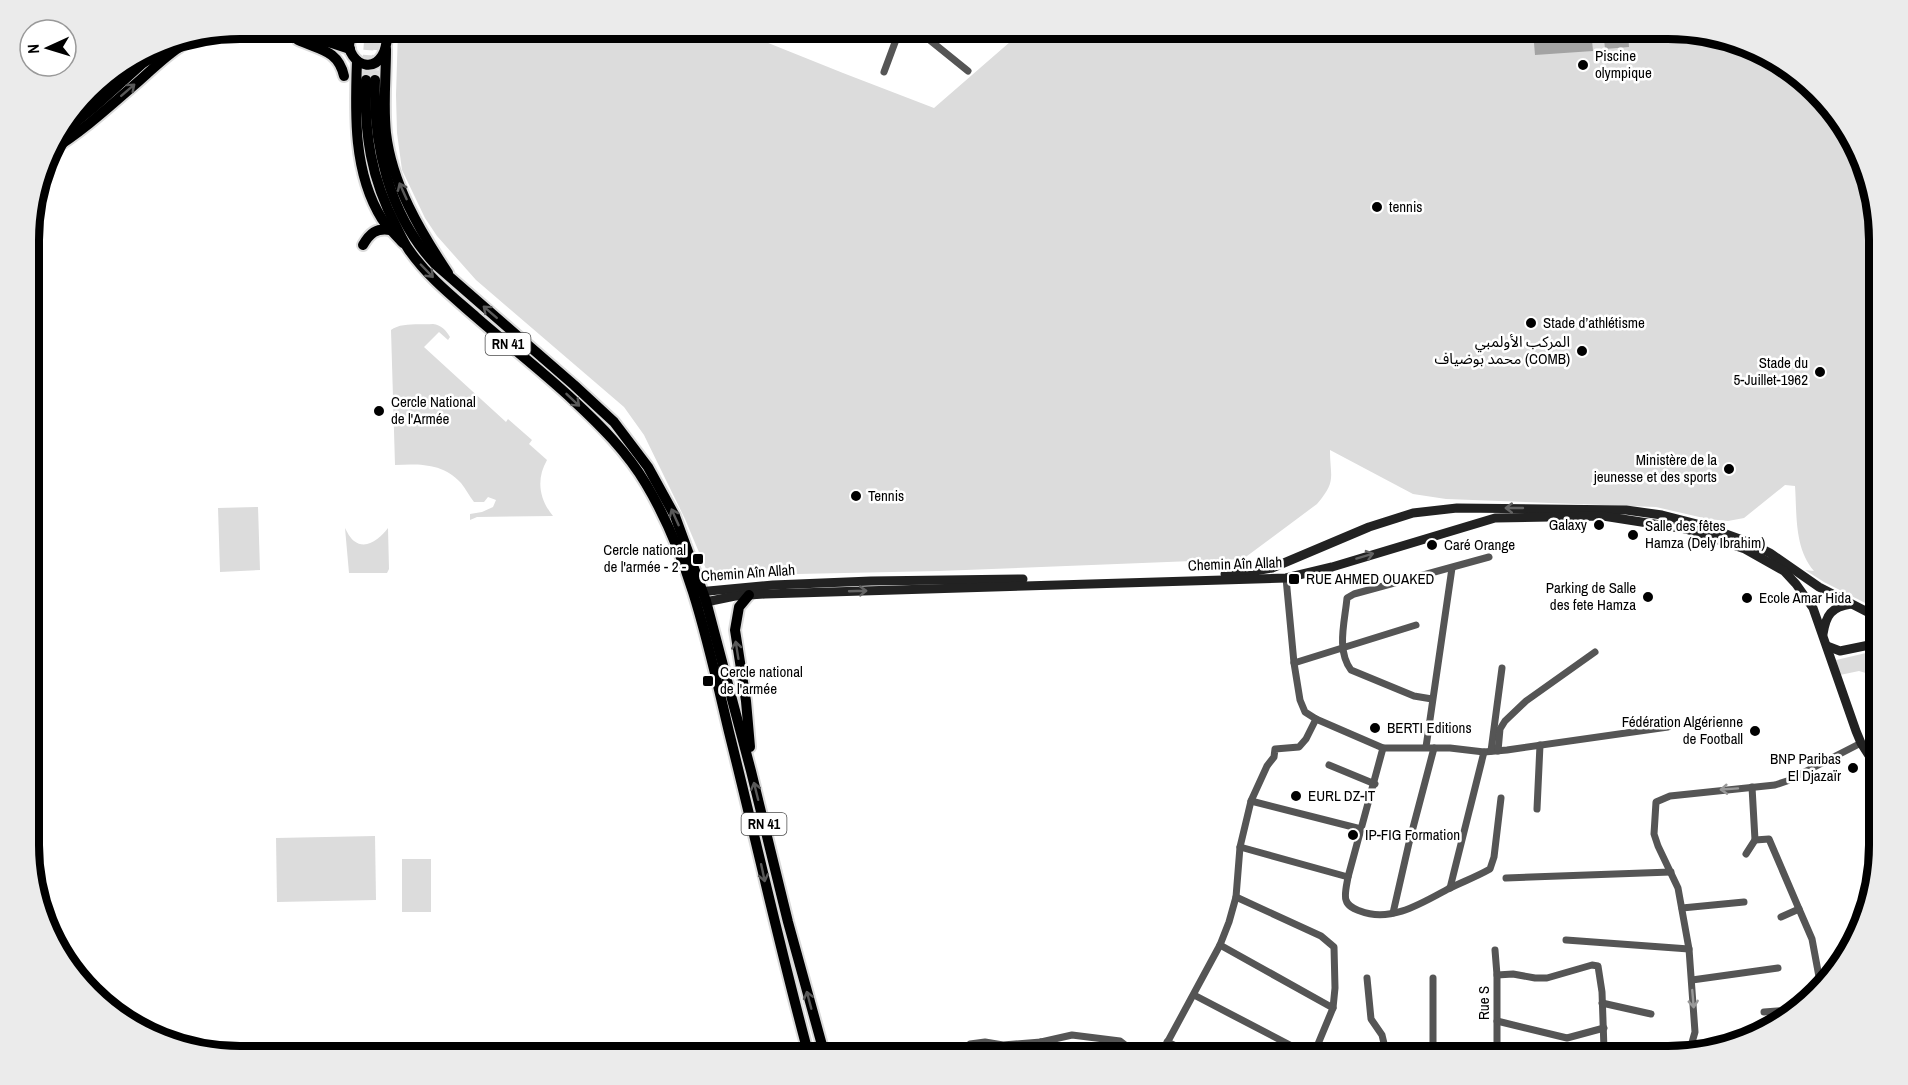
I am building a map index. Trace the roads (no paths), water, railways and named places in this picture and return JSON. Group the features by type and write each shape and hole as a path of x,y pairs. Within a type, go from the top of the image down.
{"main road":[{"path":"296,39 336,58 342,66 344,76"},
{"path":"316,39 350,49"},
{"path":"351,39 352,55 357,61 369,64 380,60 386,47 383,39"},
{"path":"387,39 386,134 392,164 400,187 428,243 452,279"},
{"path":"66,141 87,126 177,50"},
{"path":"357,61 356,113 362,164 369,193 390,230 407,248"},
{"path":"82,117 138,67"},
{"name":"RN 41","path":"806,1046 772,916 709,650 699,597 663,517 646,483 615,442 563,391 446,291 407,248 384,202 374,170 366,126 370,80 379,148 387,181 401,215 423,250 452,279 614,422 648,467 675,516 751,771 788,922 822,1046"},
{"path":"363,244 372,232 380,229 390,230"},
{"path":"1457,508 1463,527"},
{"name":"Chemin Aîn Allah","path":"699,597 773,585 1233,573 1272,568 1383,522 1413,513 1457,508 1626,510 1662,515 1701,525 1770,553 1819,586 1869,614"},
{"name":"Chemin Aîn Allah","path":"699,597 1286,578 1332,567 1496,518 1603,516 1686,529 1747,545 1784,571 1796,584 1813,608 1832,663"},
{"path":"1285,563 1286,578"},
{"path":"748,595 739,607 735,630 746,701 751,771"},
{"path":"1823,635 1830,614 1836,608 1851,604"},
{"path":"1827,646 1840,651 1869,645"},
{"path":"1840,651 1832,663 1861,743 1869,755"}],"street":[{"path":"884,72 896,39"},
{"path":"931,39 968,71"},
{"path":"1432,699 1414,696 1351,670 1346,663 1342,649 1347,598 1354,594 1489,557"},
{"path":"1393,913 1430,747 1432,699 1452,568"},
{"path":"1286,578 1294,663 1301,704 1308,715 1383,748 1430,747 1491,752 1668,727"},
{"path":"1294,663 1416,625"},
{"path":"1450,888 1500,729 1526,701 1595,652"},
{"path":"1491,752 1502,668"},
{"path":"1165,1046 1220,945 1236,897 1240,847 1251,801 1267,766 1274,757 1275,749 1299,747 1306,739 1316,719"},
{"path":"1691,1044 1694,1039 1695,1025 1689,949 1678,888 1654,834 1656,802 1671,796 1775,785 1861,743"},
{"path":"1537,809 1540,745"},
{"path":"1383,748 1348,877 1345,899 1347,904 1353,908 1373,915 1393,913 1423,904 1490,869 1494,857 1501,798"},
{"path":"1329,765 1375,784"},
{"path":"1746,854 1755,840 1752,787"},
{"path":"1251,801 1361,830"},
{"path":"1755,840 1769,839 1812,939 1819,976"},
{"path":"1240,847 1348,877"},
{"path":"1506,878 1671,872"},
{"path":"1236,897 1321,936 1334,947 1333,1008 1316,1046"},
{"path":"1682,908 1744,902"},
{"path":"1781,917 1799,909"},
{"path":"1566,940 1689,949"},
{"path":"1220,945 1333,1008"},
{"name":"Rue S","path":"1495,950 1497,1046"},
{"path":"1497,975 1514,974 1547,978 1595,966 1599,969 1604,1046"},
{"path":"1692,980 1778,968"},
{"path":"1367,978 1371,1019 1382,1035 1385,1046"},
{"path":"1433,978 1433,1046"},
{"path":"1194,995 1293,1046"},
{"path":"1602,1003 1651,1014"},
{"path":"1764,1012 1780,1011"},
{"path":"1497,1021 1567,1038 1604,1028"},
{"path":"969,1046 985,1042 1003,1045 1041,1042 1072,1035 1108,1038 1120,1041 1127,1046"},
{"path":"1039,1046 1041,1042"},
{"path":"1167,1042 1176,1046"}],"tunnel":[{"path":"366,80 369,39"},
{"path":"375,80 378,39"}],"place":[{"name":"Piscine olympique","path":"1583,65"},
{"name":"tennis","path":"1377,207"},
{"name":"Stade d’athlétisme","path":"1531,323"},
{"name":"المركب الأولمبي محمد بوضياف (COMB)","path":"1582,351"},
{"name":"Stade du 5-Juillet-1962","path":"1820,372"},
{"name":"Cercle National de l'Armée","path":"379,411"},
{"name":"Ministère de la jeunesse et des sports","path":"1729,469"},
{"name":"Tennis","path":"856,496"},
{"name":"Galaxy","path":"1599,525"},
{"name":"Salle des fêtes Hamza (Dely Ibrahim)","path":"1633,535"},
{"name":"Caré Orange","path":"1432,545"},
{"name":"Cercle national de l'armée - 2 -","path":"698,559"},
{"name":"RUE AHMED OUAKED","path":"1294,579"},
{"name":"Parking de Salle des fete Hamza","path":"1648,597"},
{"name":"Ecole Amar Hida","path":"1747,598"},
{"name":"Cercle national de l'armée","path":"708,681"},
{"name":"BERTI Editions","path":"1375,728"},
{"name":"Fédération Algérienne de Football","path":"1755,731"},
{"name":"BNP Paribas El Djazaïr","path":"1853,768"},
{"name":"EURL DZ-IT","path":"1296,796"},
{"name":"IP-FIG Formation","path":"1353,835"}]}
